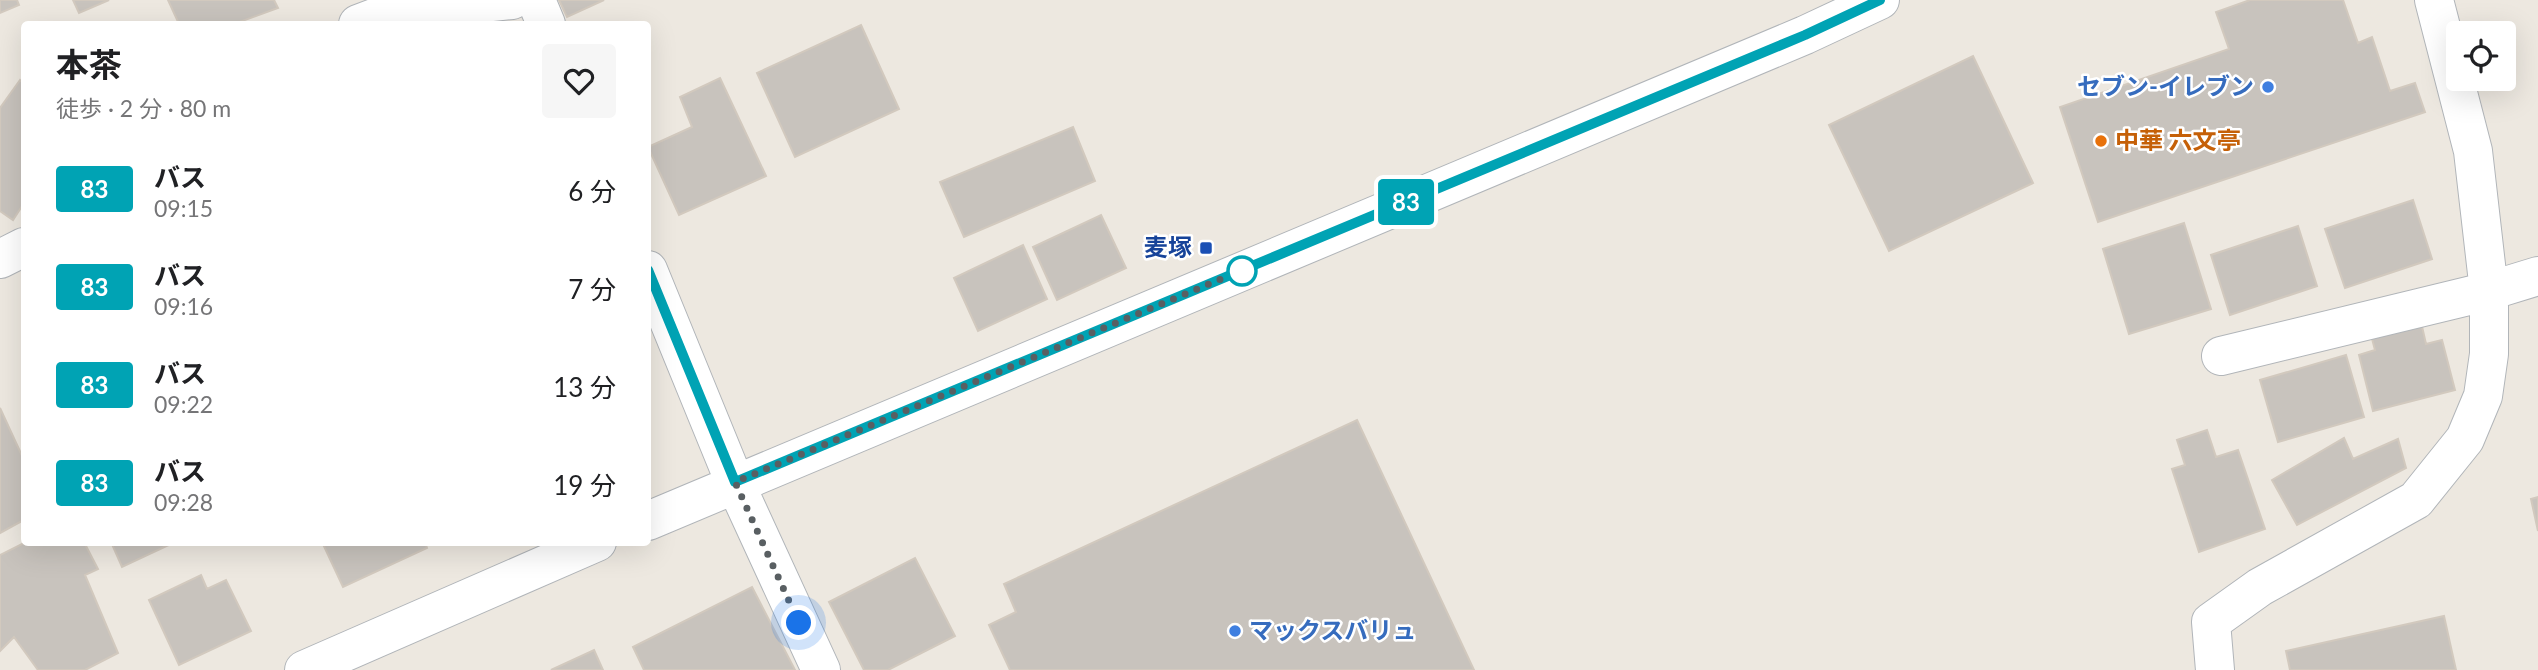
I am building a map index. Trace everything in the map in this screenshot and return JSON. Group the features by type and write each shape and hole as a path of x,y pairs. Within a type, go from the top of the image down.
{"street":[{"path":"366,21 387,13 512,0"},
{"path":"536,0 545,21"},
{"path":"651,520 735,482 1805,35 1880,0"},
{"path":"2215,670 2211,622 2260,587 2416,500 2465,439 2483,396 2489,354 2489,291 2473,151 2434,0"},
{"path":"0,259 21,248"},
{"path":"2221,356 2489,291 2538,276"},
{"path":"651,277 735,482 821,670"},
{"path":"304,670 588,546"}],"building":[{"path":"0,0 17,0 19,5 0,13"},
{"path":"73,0 109,0 79,13"},
{"path":"168,0 274,0 278,8 242,21 178,21"},
{"path":"559,0 604,0 567,17"},
{"path":"2250,0 2343,0 2358,43 2372,37 2390,91 2415,83 2425,112 2098,222 2060,107 2229,49 2216,12"},
{"path":"861,25 899,109 795,157 757,73"},
{"path":"1973,56 2033,183 1889,251 1829,125"},
{"path":"720,78 766,176 679,215 651,154 651,146 692,127 680,97"},
{"path":"20,80 21,208 13,220 0,211 0,108"},
{"path":"1073,127 1095,181 964,237 940,182"},
{"path":"2413,200 2432,259 2345,288 2325,229"},
{"path":"1101,215 1126,268 1057,300 1033,247"},
{"path":"2184,223 2211,309 2129,334 2103,249"},
{"path":"2298,226 2317,286 2230,315 2211,255"},
{"path":"1023,245 1047,299 978,331 954,278"},
{"path":"2421,322 2426,344 2442,340 2455,390 2373,411 2359,355 2375,350 2371,335"},
{"path":"2346,355 2364,417 2278,442 2260,380"},
{"path":"0,408 21,454 21,522 0,533"},
{"path":"1357,420 1474,670 1010,670 989,625 1016,612 1004,584"},
{"path":"2207,430 2216,457 2238,450 2265,529 2199,552 2172,469 2185,465 2177,440"},
{"path":"2344,438 2353,459 2398,439 2406,468 2297,525 2272,480"},
{"path":"2538,497 2538,531 2531,499"},
{"path":"21,544 86,546 98,569 85,575 118,653 85,670 38,670 14,637 0,651 0,555"},
{"path":"113,546 167,546 122,567"},
{"path":"324,546 426,546 427,548 343,587"},
{"path":"915,558 955,636 888,670 864,670 829,602"},
{"path":"201,575 207,589 226,580 251,631 179,665 149,600"},
{"path":"752,587 795,670 644,670 633,647"},
{"path":"2444,616 2456,670 2290,670 2286,651"},
{"path":"594,650 603,670 551,670"}],"bus line":[{"name":"83","path":"651,277 735,482 1805,35 1880,0"}],"place":[{"name":"セブン-イレブン","path":"2268,87"},
{"name":"中華 六文亭","path":"2101,141"},
{"name":"麦塚","path":"1206,248"},
{"name":"マックスバリュ","path":"1235,631"}],"route":[{"path":"799,623 735,482 1245,269 1242,271"}]}
